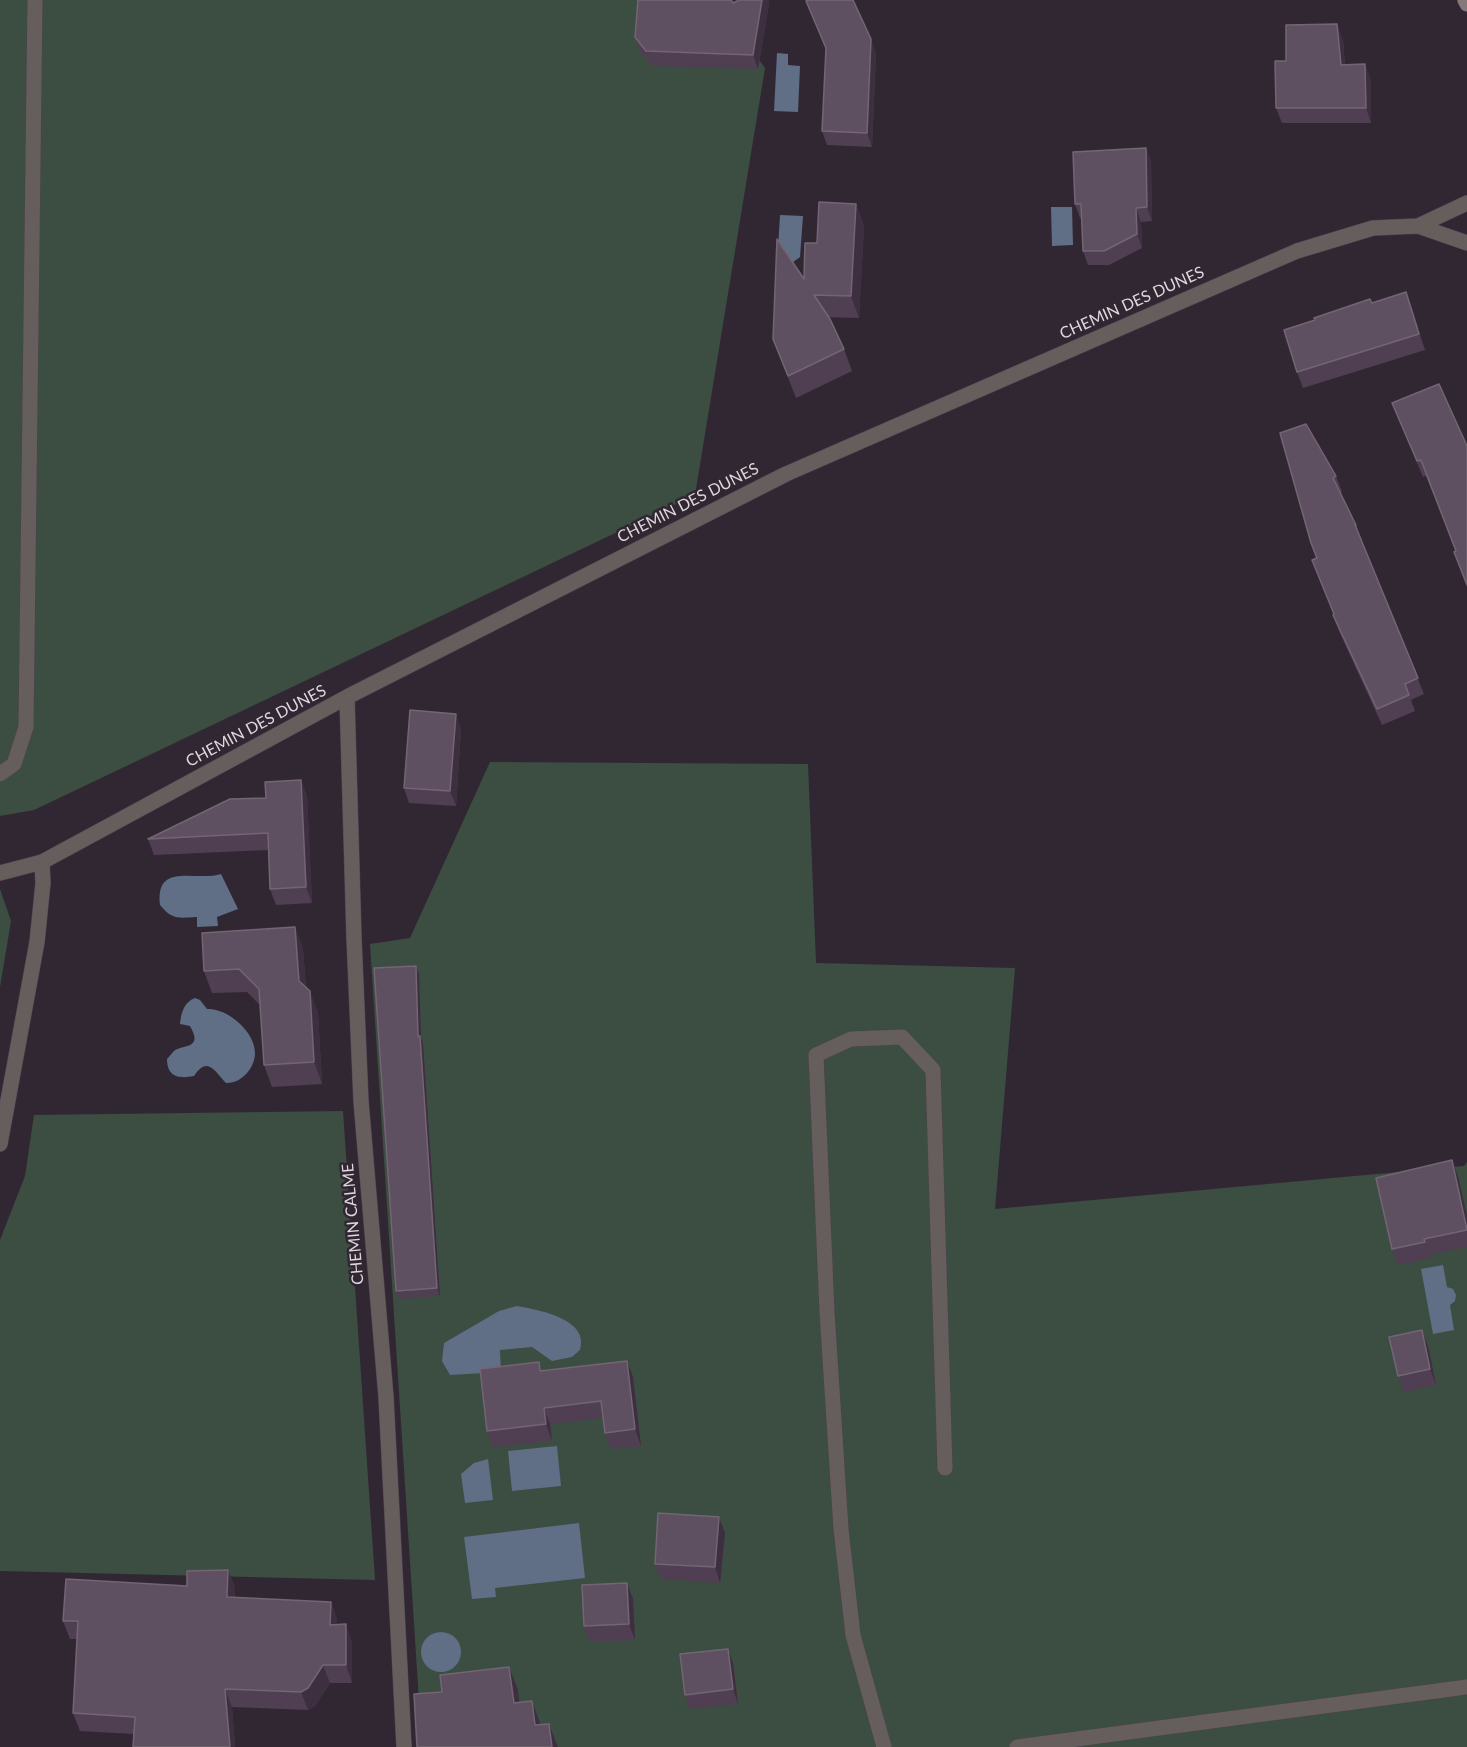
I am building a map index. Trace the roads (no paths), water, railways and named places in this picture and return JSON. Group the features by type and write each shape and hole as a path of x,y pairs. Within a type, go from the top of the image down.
{"street":[{"path":"0,774 14,764 26,728 35,0"},
{"name":"CHEMIN DES DUNES","path":"1418,226 1467,203"},
{"name":"CHEMIN DES DUNES","path":"0,873 42,862 347,697 796,469 1297,251 1373,228 1418,226 1467,243"},
{"name":"CHEMIN CALME","path":"347,697 353,926 361,1101 386,1397 404,1747"},
{"path":"0,1144 37,942 44,883 42,862"},
{"path":"885,1747 853,1635 841,1529 826,1312 816,1055 851,1039 902,1037 933,1070 945,1468"},
{"path":"1017,1747 1467,1687"}],"water":[{"path":"777,53 788,54 788,65 800,66 798,112 774,111"},
{"path":"1051,207 1072,207 1073,245 1052,246"},
{"path":"780,215 803,216 800,257 789,265 777,264"},
{"path":"221,874 238,909 217,917 218,926 197,927 197,917 172,916 160,905 160,891 164,883 171,878"},
{"path":"195,998 200,1000 207,1009 223,1012 231,1017 245,1029 250,1037 255,1053 253,1064 237,1081 226,1083 215,1070 207,1066 189,1077 179,1077 169,1070 167,1059 174,1051 190,1045 195,1039 190,1026 180,1024 184,1008"},
{"path":"1443,1265 1447,1287 1453,1289 1456,1295 1455,1301 1450,1305 1454,1330 1433,1334 1421,1269"},
{"path":"517,1306 538,1310 570,1324 581,1339 580,1350 572,1357 552,1361 532,1347 500,1350 501,1372 450,1375 442,1361 444,1343 499,1311"},
{"path":"557,1446 561,1486 512,1491 508,1451"},
{"path":"488,1459 493,1500 465,1503 461,1474 474,1463"},
{"path":"579,1523 585,1578 495,1588 496,1597 472,1599 464,1537"},
{"path":"441,1632 449,1633 455,1638 460,1644 460,1660 455,1666 449,1671 441,1672 433,1671 427,1666 422,1660 421,1652 422,1644 427,1638 433,1633"}]}
